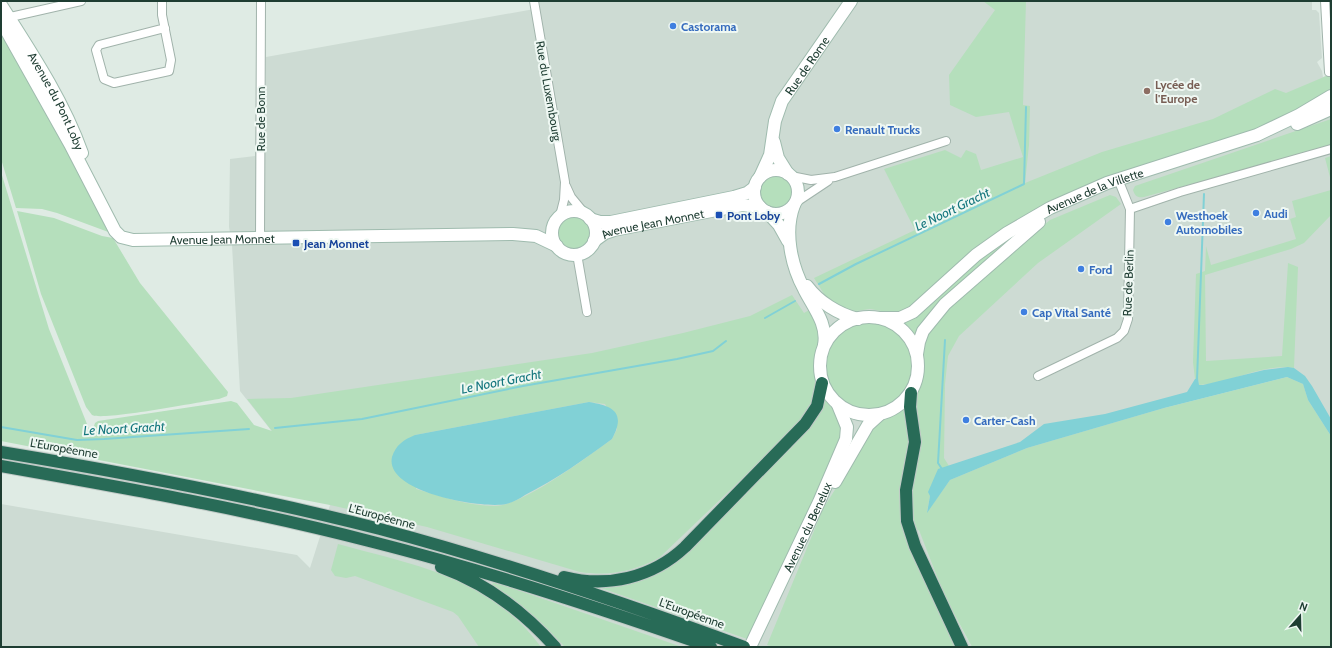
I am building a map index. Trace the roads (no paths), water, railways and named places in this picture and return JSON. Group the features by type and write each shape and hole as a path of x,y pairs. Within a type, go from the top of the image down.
{"highway":[{"path":"406,536 518,563 576,580 609,581 643,574 660,566 680,551 802,428 817,406 822,382"},
{"path":"911,393 910,407 915,442 906,490 905,505 908,526 920,558 962,647"},
{"name":"L'Européenne","path":"1,452 237,496 336,518 406,536 565,584 744,647"},
{"path":"1,466 184,500 335,532 433,558 528,586 711,647"},
{"path":"335,532 459,574 497,596 530,622 555,647"},
{"path":"530,622 549,647"}],"main road":[{"name":"Rue de Rome","path":"758,182 769,159 777,113 785,95 851,1"},
{"name":"Avenue du Pont Loby","path":"1,5 4,19 37,63 73,130 101,202 116,233 123,238"},
{"name":"Avenue de la Villette","path":"879,318 900,318 909,314 962,267 1000,238 1063,201 1257,135 1299,115 1331,96"},
{"name":"Avenue de la Villette","path":"916,354 923,331 941,308 960,289 1026,232 1056,211 1120,182 1242,145 1330,110"},
{"name":"Rue de Rome","path":"773,134 778,158 790,175"},
{"path":"790,245 789,223 798,188 790,175 782,171 766,173 758,182 755,197 764,209 780,225 790,245 801,284 825,329 824,345 820,363 822,382 828,395 838,405 858,414 879,414 896,408 911,393 917,375 916,354 912,342 904,332 894,324 879,318 858,319 837,329 824,345"},
{"name":"Avenue Jean Monnet","path":"588,216 600,222 611,222 734,197 750,192 758,182"},
{"path":"764,209 773,214 783,213 795,204"},
{"name":"Avenue Jean Monnet","path":"594,240 605,233 622,228 742,205 764,209"},
{"path":"572,211 588,216 595,229 594,240 587,250 577,254 567,253 557,246 552,233 558,218 572,211"},
{"name":"Avenue Jean Monnet","path":"513,234 535,231 558,218"},
{"name":"Avenue Jean Monnet","path":"123,238 133,240 513,234 536,236 557,246"},
{"path":"797,271 807,287 820,299 840,312 858,319"},
{"name":"Avenue du Benelux","path":"759,647 765,624 846,439 847,427 838,405"},
{"name":"Avenue du Benelux","path":"750,647 765,624 823,504 866,428 879,414"}],"street":[{"path":"4,19 81,1"},
{"path":"162,1 162,12 172,62 169,71 114,83 104,79 96,50 99,45 165,28"},
{"name":"Rue de Bonn","path":"260,238 261,1"},
{"path":"1325,1 1329,14 1330,72"},
{"name":"Rue du Luxembourg","path":"534,3 565,182 571,197 588,216"},
{"path":"790,175 811,180 835,177 946,141"},
{"path":"1130,210 1180,192 1331,149"},
{"path":"795,204 816,188 835,177"},
{"name":"Rue du Luxembourg","path":"558,218 564,203 565,182"},
{"name":"Rue de Berlin","path":"1038,376 1112,340 1124,331 1128,319 1130,210 1120,182"},
{"path":"577,254 587,312"}],"water":[{"path":"1288,367 1294,368 1305,376 1312,386 1331,419 1331,436 1308,400 1303,384 1287,377 1164,408 1027,448 950,480 927,513 930,496 928,492 938,469 1020,442 1044,424 1105,414 1187,392 1195,379 1198,378 1199,385 1203,385 1264,370"},
{"path":"589,402 605,406 615,412 618,423 612,439 559,476 511,503 494,505 477,504 437,496 418,489 403,480 394,470 392,457 396,449 404,441 415,435"}],"waterway":[{"name":"Le Noort Gracht","path":"819,284 856,264 1024,184 1026,107"},
{"path":"1197,380 1204,194"},
{"name":"Le Noort Gracht","path":"765,318 795,301"},
{"path":"942,469 938,463 945,340"},
{"name":"Le Noort Gracht","path":"275,428 362,419 523,386 677,359 713,351 726,341"},
{"name":"Le Noort Gracht","path":"1,427 77,440 249,429"}],"place":[{"name":"Castorama","path":"673,26"},
{"name":"Lycée de l'Europe","path":"1147,91"},
{"name":"Renault Trucks","path":"837,129"},
{"name":"Audi","path":"1256,213"},
{"name":"Pont Loby","path":"719,215"},
{"name":"Westhoek Automobiles","path":"1168,222"},
{"name":"Jean Monnet","path":"296,243"},
{"name":"Ford","path":"1081,269"},
{"name":"Cap Vital Santé","path":"1024,312"},
{"name":"Carter-Cash","path":"966,420"}]}
